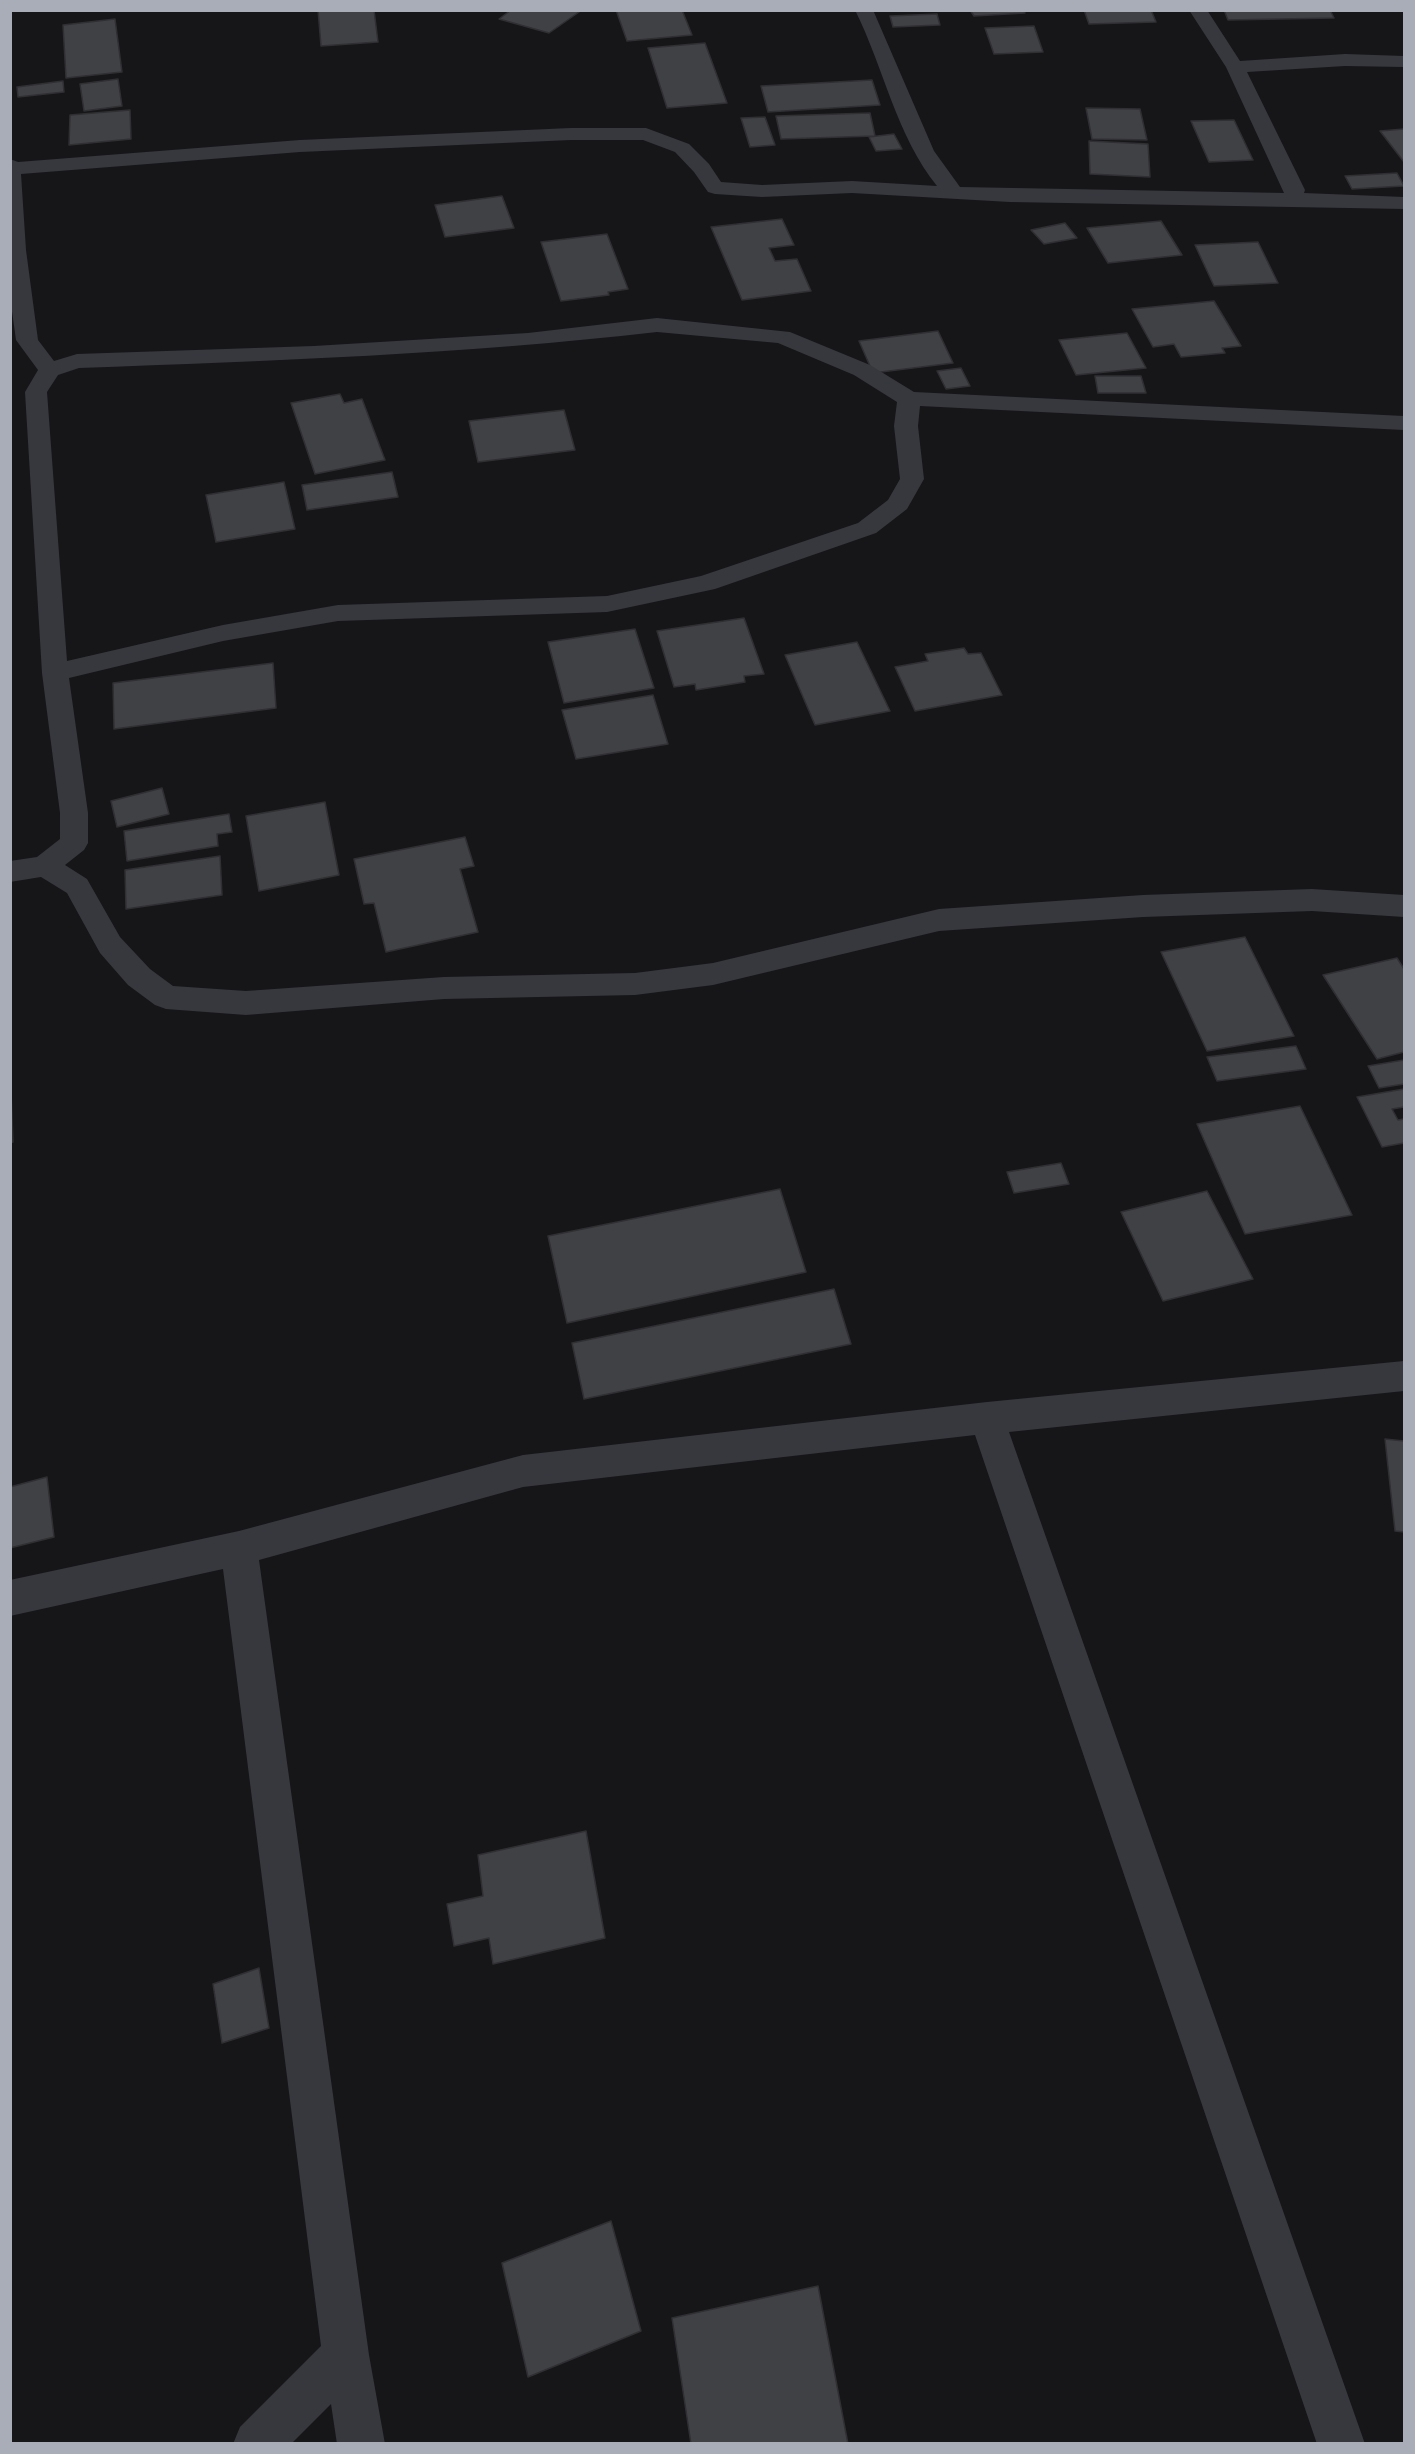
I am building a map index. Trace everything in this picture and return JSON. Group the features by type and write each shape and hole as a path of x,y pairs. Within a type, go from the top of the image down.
{"street":[{"path":"864,10 878,34 891,76 935,174 953,192"},
{"path":"1198,10 1236,67 1295,189 1292,198"},
{"path":"1236,67 1345,60 1404,61"},
{"path":"49,370 27,340 15,250 11,167 300,146 571,134 646,134 682,148 702,168 715,188 762,191 852,187 1010,196 1292,198 1404,203"},
{"path":"10,872 45,866 74,843 74,813 55,673 36,392 49,370 77,362 421,347 528,340 657,325 782,337 862,370 909,399 1404,423"},
{"path":"55,673 223,633 338,613 607,604 706,584 867,528 898,504 912,479 906,426 909,399"},
{"path":"45,866 77,886 110,945 139,977 166,997 246,1003 444,988 635,984 713,974 939,920 1143,906 1312,900 1404,906"},
{"path":"10,1598 239,1548 523,1471 987,1418 1404,1376"},
{"path":"987,1418 1341,2444"},
{"path":"239,1548 346,2355 360,2444"},
{"path":"257,2444 346,2355"}],"building":[{"path":"318,10 374,10 378,42 321,46"},
{"path":"511,10 582,10 549,33 499,19"},
{"path":"616,10 682,10 692,35 627,41"},
{"path":"970,10 1023,10 1025,13 974,16"},
{"path":"1084,10 1151,10 1156,22 1089,24"},
{"path":"1224,10 1330,10 1334,18 1228,20"},
{"path":"937,14 940,25 893,27 890,16"},
{"path":"115,19 122,72 66,78 63,25"},
{"path":"1034,26 1043,52 994,54 985,28"},
{"path":"705,43 727,103 667,108 648,48"},
{"path":"118,79 122,106 84,111 80,84"},
{"path":"872,80 880,105 768,112 761,86"},
{"path":"63,81 64,92 18,97 17,87"},
{"path":"1086,108 1140,109 1147,140 1092,139"},
{"path":"130,110 131,139 69,145 70,115"},
{"path":"870,113 875,136 781,139 776,116"},
{"path":"765,117 775,145 750,147 741,118"},
{"path":"1234,120 1253,160 1209,162 1191,121"},
{"path":"1404,129 1404,162 1380,131"},
{"path":"894,134 902,149 876,151 869,137"},
{"path":"1089,141 1148,144 1150,177 1090,174"},
{"path":"1397,173 1404,186 1352,189 1345,176"},
{"path":"502,196 514,228 445,237 435,205"},
{"path":"782,219 794,245 769,248 775,261 797,259 811,291 742,300 711,227"},
{"path":"1161,221 1182,255 1108,263 1087,228"},
{"path":"1065,223 1077,238 1044,244 1031,230"},
{"path":"607,234 628,289 608,292 609,295 561,301 541,242"},
{"path":"1258,242 1278,283 1214,286 1195,245"},
{"path":"1214,301 1241,346 1222,348 1225,353 1181,357 1174,344 1153,347 1132,309"},
{"path":"938,331 953,363 873,373 859,341"},
{"path":"1127,333 1146,368 1076,375 1059,340"},
{"path":"961,368 970,386 946,389 937,371"},
{"path":"1095,376 1141,376 1146,393 1098,393"},
{"path":"340,394 344,403 362,399 385,460 315,474 291,403"},
{"path":"564,410 575,450 478,462 469,421"},
{"path":"392,472 398,497 307,510 302,485"},
{"path":"284,482 295,529 216,542 206,495"},
{"path":"744,618 764,674 744,676 745,682 696,690 695,684 674,687 657,631"},
{"path":"635,629 654,688 564,703 548,642"},
{"path":"857,642 890,711 815,725 785,655"},
{"path":"964,648 968,654 981,653 1002,695 915,711 895,667 928,661 925,654"},
{"path":"273,663 276,708 114,729 113,683"},
{"path":"653,695 668,744 576,759 562,710"},
{"path":"162,788 169,814 117,827 111,801"},
{"path":"325,802 339,875 259,891 246,816"},
{"path":"229,814 232,832 217,834 218,846 127,861 124,831"},
{"path":"465,837 474,866 460,869 478,932 386,952 374,903 364,904 354,859"},
{"path":"220,856 222,895 126,909 125,870"},
{"path":"1245,937 1294,1036 1207,1051 1161,952"},
{"path":"1397,958 1404,969 1404,1052 1377,1059 1323,975"},
{"path":"1296,1046 1306,1069 1217,1081 1207,1057"},
{"path":"1404,1060 1404,1084 1379,1088 1368,1066"},
{"path":"1404,1089 1404,1107 1392,1109 1398,1120 1404,1119 1404,1143 1382,1147 1357,1097"},
{"path":"10,1091 13,1142 10,1143"},
{"path":"1300,1106 1352,1215 1245,1234 1197,1124"},
{"path":"1061,1163 1069,1184 1014,1193 1007,1172"},
{"path":"780,1189 806,1272 567,1323 548,1236"},
{"path":"1207,1191 1253,1279 1163,1301 1121,1212"},
{"path":"834,1289 851,1344 584,1399 572,1343"},
{"path":"1385,1439 1404,1441 1404,1532 1395,1531"},
{"path":"47,1477 54,1537 10,1548 10,1487"},
{"path":"586,1831 605,1938 493,1964 489,1938 454,1946 447,1904 483,1896 478,1855"},
{"path":"259,1968 269,2028 222,2043 213,1984"},
{"path":"611,2221 641,2331 528,2377 502,2263"},
{"path":"818,2286 848,2444 691,2444 672,2318"}]}
